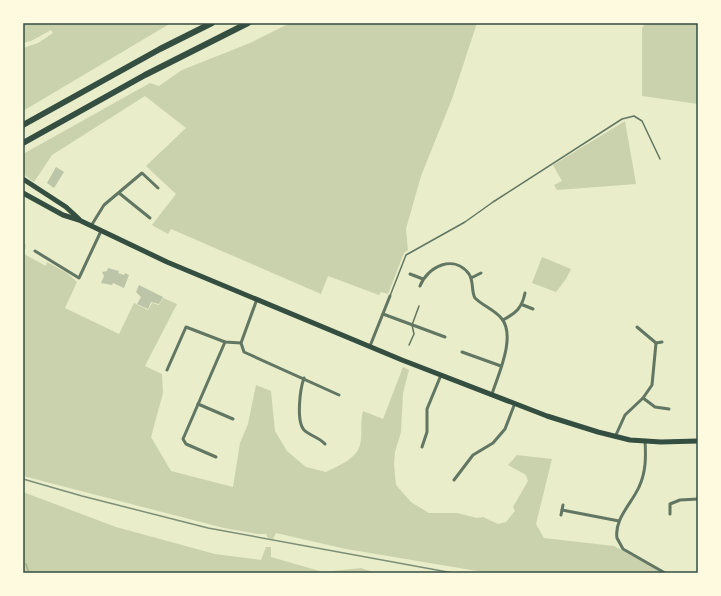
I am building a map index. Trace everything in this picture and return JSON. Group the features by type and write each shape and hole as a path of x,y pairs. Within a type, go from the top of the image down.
{"highway":[{"path":"23,125 148,55 212,23"},
{"path":"23,143 145,75 248,23"}],"main road":[{"path":"23,179 66,207 79,220"},
{"path":"23,193 63,215 79,220 156,257 370,346 515,403 581,427 615,437 645,441 698,441"}],"street":[{"path":"91,226 104,205 142,173 158,188"},
{"path":"119,193 150,218"},
{"path":"35,251 79,278 101,231"},
{"path":"420,286 423,279 432,270 446,263 454,264 463,269 471,278 475,298 502,320 507,340 492,394"},
{"path":"471,278 481,273"},
{"path":"410,274 423,279"},
{"path":"502,320 514,314 523,305 525,293"},
{"path":"370,346 390,296"},
{"path":"257,300 241,343 244,352 339,395"},
{"path":"523,305 533,309"},
{"path":"382,314 445,337"},
{"path":"167,370 186,327 225,342 241,343"},
{"path":"637,327 656,343 662,342"},
{"path":"216,457 183,442 225,342"},
{"path":"615,437 625,415 643,398 654,380 653,358 656,343"},
{"path":"471,355 473,350"},
{"path":"462,352 501,366"},
{"path":"422,447 426,436 427,409 441,374"},
{"path":"304,378 299,401 302,428 305,432 325,444"},
{"path":"643,398 655,407 669,409"},
{"path":"454,480 473,455 493,443 505,429 515,403"},
{"path":"198,404 233,419"},
{"path":"645,441 645,464 643,478 636,494 619,521 616,535 620,545 665,573"},
{"path":"670,514 670,504 680,500 698,499"},
{"path":"561,515 563,505"},
{"path":"562,510 619,521"}],"lane":[{"path":"390,296 406,255 465,222 493,202 622,119 634,116 642,121 660,159"},
{"path":"409,345 414,334 412,325 419,306"}],"green space":[{"path":"23,23 171,23 23,111 23,48 38,43 53,33 51,30 31,41 23,43"},
{"path":"290,23 477,23 452,99 421,176 406,229 408,250 404,253 388,294 381,292 379,295 328,276 321,294 171,229 168,234 152,225 176,194 146,166 186,128 145,96 52,155 34,182 23,174 23,154 150,83 159,86 182,70 250,43"},
{"path":"646,23 698,23 698,104 642,96 642,28"},
{"path":"625,121 636,184 557,190 554,185 562,181 553,165"},
{"path":"23,242 26,245 24,254 46,266 47,262 67,273 77,282 65,308 119,334 134,303 148,310 152,303 159,305 163,298 177,304 145,366 162,374 163,393 151,437 171,471 233,487 240,443 248,424 256,385 271,391 275,431 287,451 306,467 326,472 348,460 357,451 360,446 363,411 383,419 403,367 409,370 403,393 401,432 395,452 394,464 396,485 411,502 429,513 457,513 477,518 483,517 498,524 506,522 515,511 513,507 528,481 526,475 508,465 517,455 552,459 536,524 544,538 614,546 663,573 489,573 346,549 276,533 273,539 268,538 266,534 224,528 23,476"},
{"path":"542,257 571,269 566,279 556,292 532,283"},
{"path":"23,492 116,527 215,554 261,560 266,547 271,547 271,557 323,572 361,568 376,573 23,573"}],"building":[{"path":"56,167 64,172 54,188 47,183"},
{"path":"108,268 119,271 118,273 124,275 125,273 129,275 124,288 113,283 112,285 101,283 104,276 102,272 107,271"},
{"path":"139,285 163,297 159,304 151,302 148,309 137,304 141,297 136,292"}],"waterway":[{"path":"26,564 29,573"}],"railway":[{"path":"23,479 82,496 208,528 453,573"}]}
